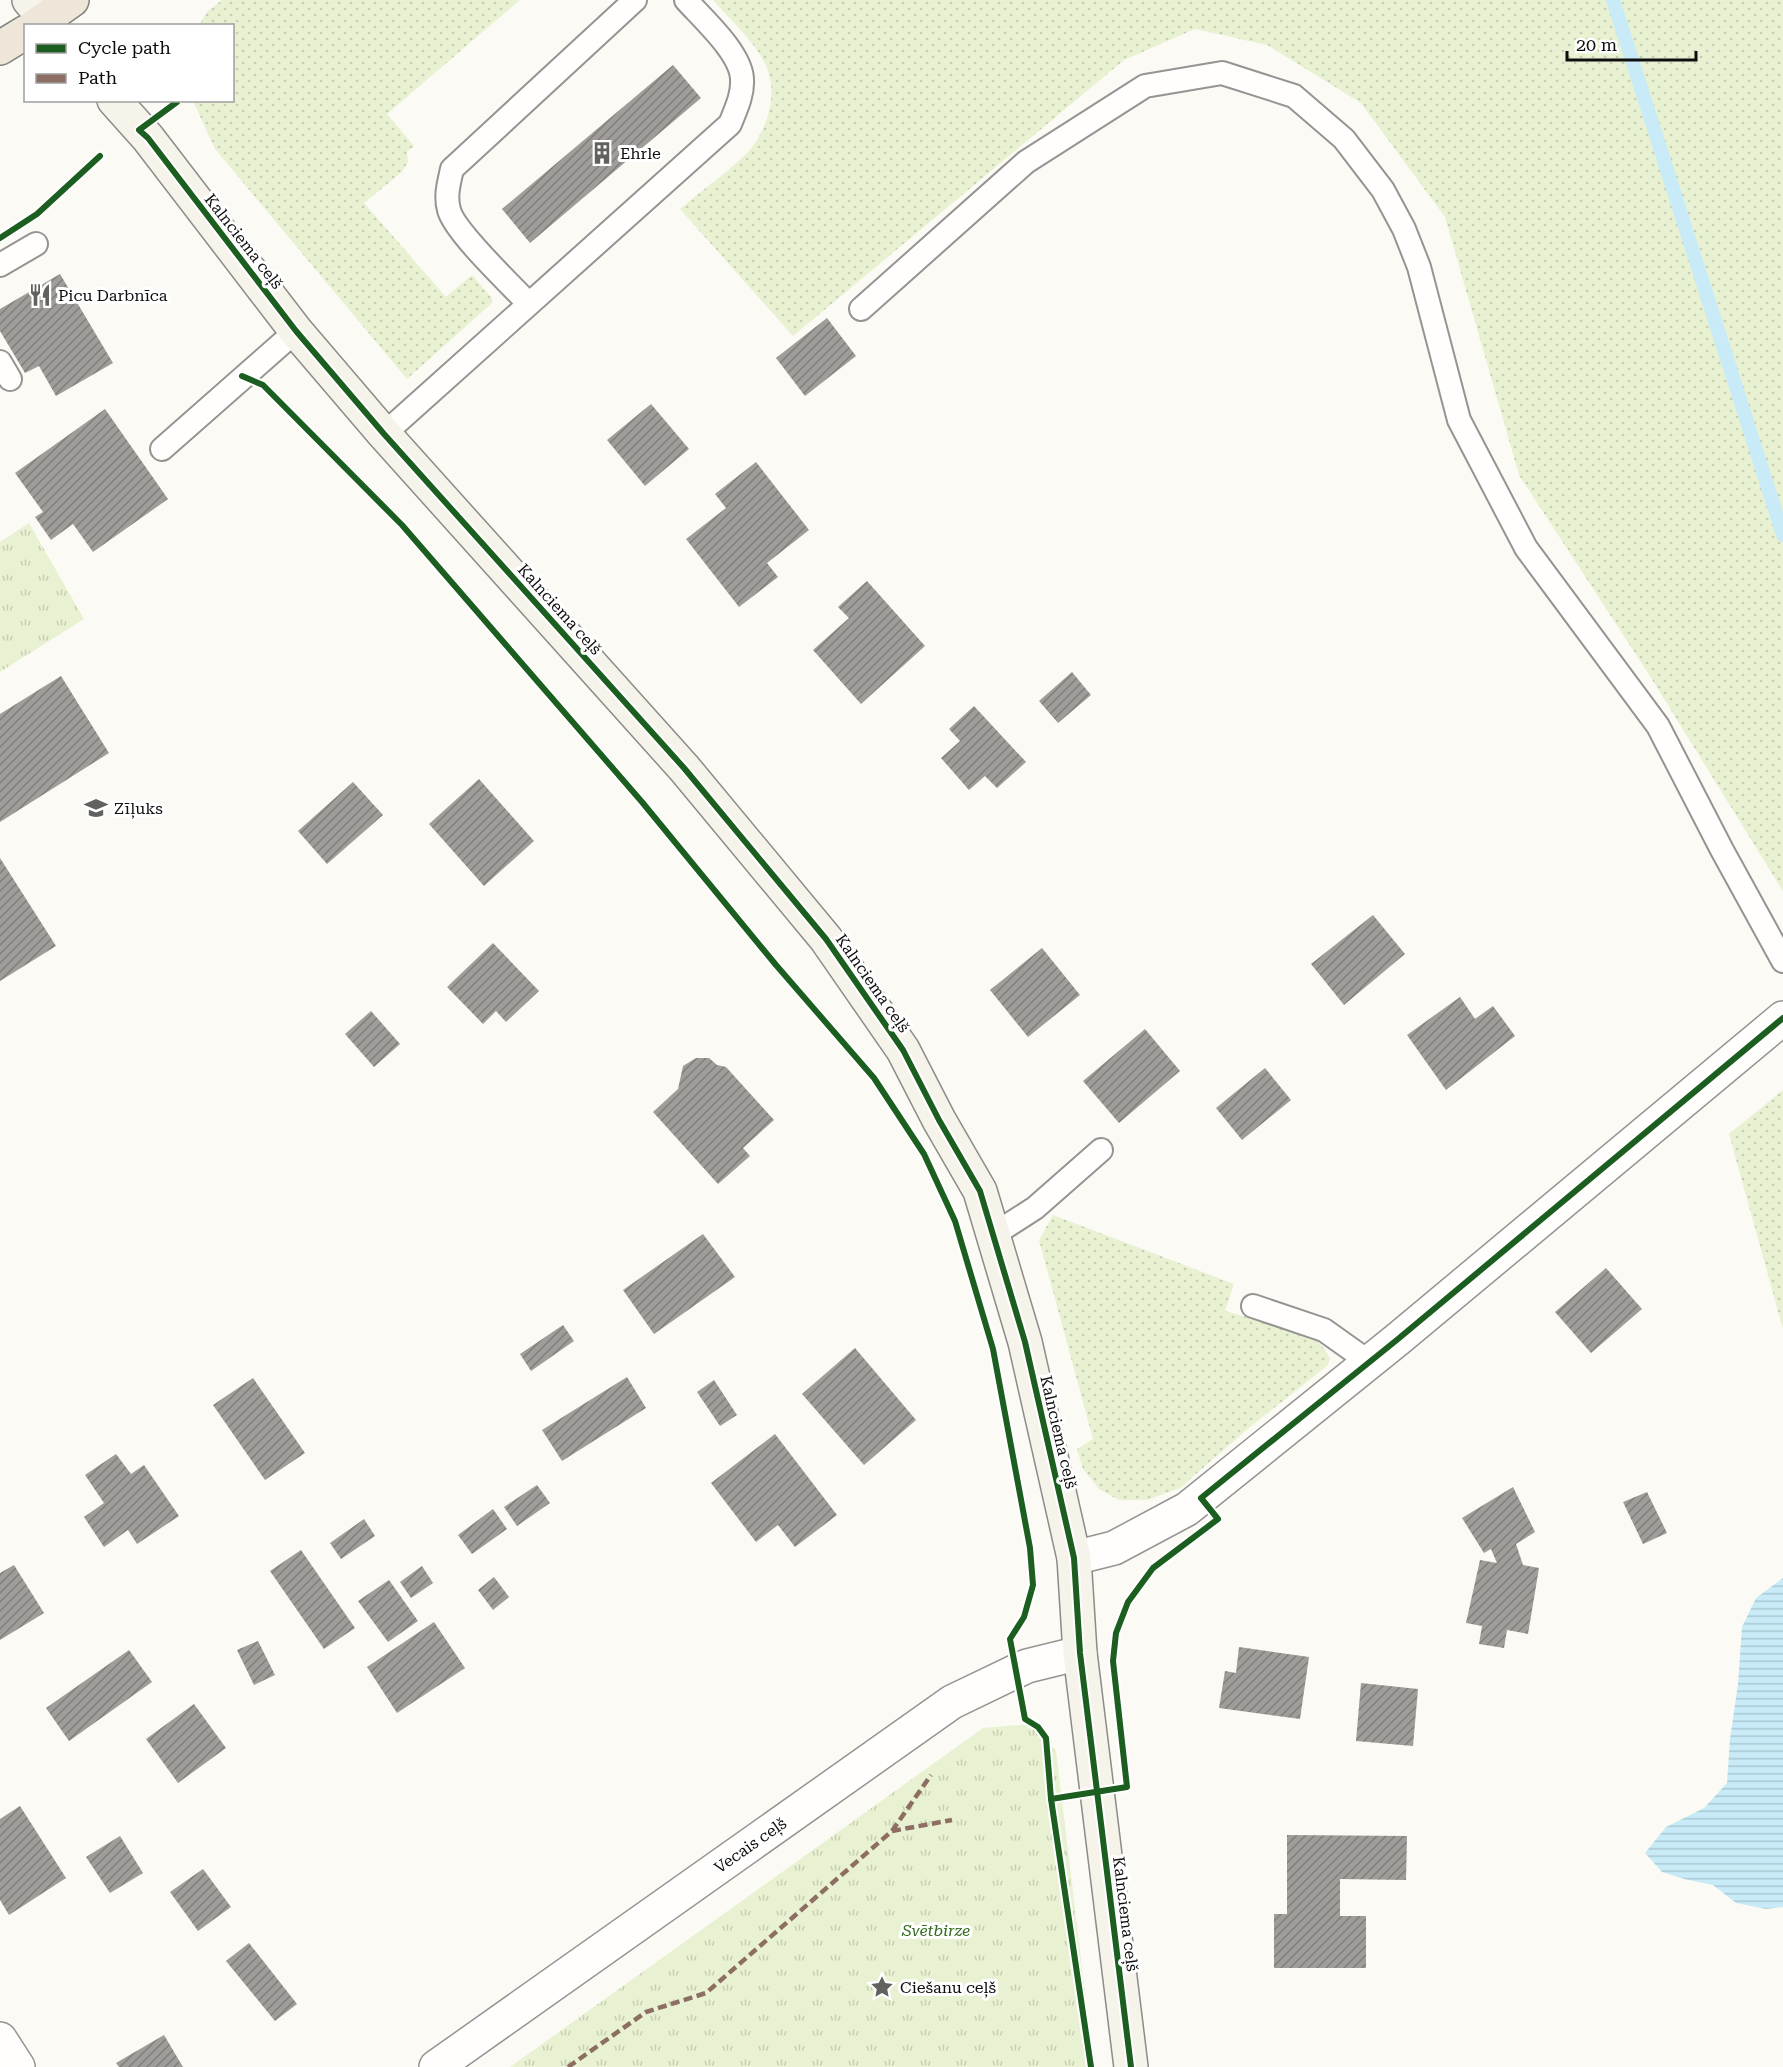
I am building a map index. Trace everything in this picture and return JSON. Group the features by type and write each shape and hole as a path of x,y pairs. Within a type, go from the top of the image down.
{"main road":[{"path":"37,20 72,0"},
{"path":"0,48 24,30"},
{"name":"Kalnciema ceļš","path":"116,102 148,138 296,331 384,434 684,768 826,939 903,1050 939,1120 980,1191 1025,1342 1074,1558 1080,1653 1131,2067"}],"street":[{"path":"1074,1558 1114,1548 1187,1509 1369,1362 1783,1018"},
{"name":"Vecais ceļš","path":"436,2067 952,1702 1027,1666 1080,1653"},
{"path":"0,2038 18,2067"}],"lane":[{"path":"528,303 458,229 449,212 447,189 452,169 635,0"},
{"path":"384,434 730,124 740,99 742,77 733,54 686,0"},
{"path":"861,309 1026,162 1145,86 1222,73 1294,96 1344,139 1383,190 1404,229 1419,267 1459,420 1492,484 1526,548 1658,726 1783,961"},
{"path":"0,266 36,244"},
{"path":"162,449 296,331"},
{"path":"993,1235 1035,1208 1101,1150"},
{"path":"1252,1306 1324,1329 1369,1362"}],"green space":[{"path":"222,0 520,0 387,114 414,146 407,152 408,162 402,172 364,203 446,297 472,275 492,298 492,303 407,379 215,149 193,102 234,102 234,24 200,24 208,11"},
{"path":"713,0 1783,0 1783,891 1648,673 1519,475 1445,217 1361,103 1267,45 1195,29 1124,60 793,336 680,209 747,153 760,135 771,101 770,79 762,58 750,41"},
{"path":"29,523 84,619 0,672 0,542"},
{"path":"1783,1090 1783,1329 1729,1134"},
{"path":"1053,1215 1234,1284 1225,1311 1306,1334 1326,1351 1330,1359 1327,1366 1250,1427 1180,1488 1147,1500 1119,1500 1099,1489 1083,1469 1077,1449 1093,1439 1039,1240"},
{"name":"Svētbirze","path":"1029,1724 1056,1751 1094,2067 510,2067 983,1728"}],"water":[{"path":"1783,1578 1783,1907 1766,1909 1736,1903 1713,1885 1662,1872 1645,1853 1666,1827 1704,1808 1727,1783 1742,1627 1756,1598"}],"building":[{"name":"Ehrle","path":"673,65 701,98 530,243 502,209"},
{"path":"60,274 113,363 56,396 39,366 25,373 0,331 0,309"},
{"path":"827,318 856,356 805,396 776,358"},
{"path":"651,404 689,449 645,486 607,440"},
{"path":"105,409 168,499 93,552 73,524 51,540 35,517 43,512 15,473"},
{"path":"756,462 809,530 767,563 778,577 739,607 686,539 726,508 715,494"},
{"path":"867,581 925,646 861,704 813,650 849,618 838,607"},
{"path":"1072,672 1091,695 1058,723 1039,701"},
{"path":"61,676 109,753 0,822 0,714"},
{"path":"974,706 1026,762 997,788 985,776 969,790 941,758 960,741 949,729"},
{"path":"479,779 534,841 484,886 429,824"},
{"path":"353,782 383,815 327,864 298,831"},
{"path":"0,858 56,946 0,981"},
{"path":"1373,915 1405,954 1344,1005 1311,964"},
{"path":"493,943 539,991 506,1022 496,1011 483,1024 447,987"},
{"path":"1042,948 1080,995 1028,1037 990,990"},
{"path":"1460,997 1475,1019 1493,1006 1515,1036 1446,1090 1407,1035"},
{"path":"371,1011 400,1044 374,1067 345,1034"},
{"path":"1145,1029 1180,1071 1119,1123 1083,1081"},
{"path":"696,1058 709,1058 717,1065 726,1067 774,1120 743,1148 750,1156 718,1184 653,1112 678,1089 683,1066"},
{"path":"1265,1068 1291,1100 1242,1140 1216,1108"},
{"path":"703,1234 735,1277 654,1334 623,1290"},
{"path":"1606,1268 1642,1309 1591,1353 1555,1312"},
{"path":"563,1325 574,1341 531,1371 520,1354"},
{"path":"855,1348 916,1420 864,1465 802,1394"},
{"path":"627,1377 646,1408 562,1461 542,1430"},
{"path":"253,1378 305,1453 265,1480 213,1405"},
{"path":"714,1380 737,1415 720,1426 697,1392"},
{"path":"775,1434 837,1515 795,1547 778,1525 756,1542 711,1483"},
{"path":"116,1454 131,1474 144,1465 179,1516 137,1544 128,1530 104,1547 84,1517 104,1503 85,1475"},
{"path":"537,1485 550,1503 517,1526 504,1507"},
{"path":"1513,1487 1535,1532 1516,1544 1523,1565 1539,1568 1528,1634 1507,1630 1504,1648 1479,1644 1482,1626 1466,1623 1480,1560 1497,1563 1491,1549 1484,1553 1462,1518"},
{"path":"1647,1492 1667,1533 1643,1544 1623,1502"},
{"path":"493,1509 507,1529 472,1554 458,1535"},
{"path":"364,1519 375,1536 341,1559 330,1543"},
{"path":"301,1550 355,1628 324,1649 270,1571"},
{"path":"14,1565 44,1613 0,1640 0,1573"},
{"path":"422,1566 433,1583 411,1598 400,1582"},
{"path":"494,1577 509,1597 493,1610 478,1590"},
{"path":"389,1580 418,1621 388,1642 358,1601"},
{"path":"434,1622 465,1668 397,1713 367,1667"},
{"path":"258,1641 275,1675 254,1685 237,1650"},
{"path":"1239,1647 1309,1657 1300,1719 1219,1708 1225,1671 1236,1673"},
{"path":"129,1650 152,1682 69,1741 46,1708"},
{"path":"1361,1683 1418,1689 1413,1746 1356,1741"},
{"path":"194,1704 226,1748 178,1783 146,1739"},
{"path":"20,1806 66,1878 9,1915 0,1900 0,1819"},
{"path":"1287,1835 1407,1836 1406,1880 1340,1879 1340,1916 1366,1916 1366,1968 1274,1968 1274,1914 1287,1914"},
{"path":"120,1836 143,1873 110,1893 86,1857"},
{"path":"203,1869 231,1907 198,1931 170,1892"},
{"path":"249,1943 297,2004 275,2021 226,1961"},
{"path":"164,2035 183,2067 119,2067 116,2063"}],"waterway":[{"path":"1613,0 1783,535"}],"marked path":[{"path":"568,2067 646,2012 706,1993 892,1831 931,1775"},
{"path":"892,1831 952,1820"}],"cycle path":[{"path":"177,102 139,130 148,138 296,331 384,434 684,768 826,939 903,1050 939,1120 980,1191 1025,1342 1074,1558 1080,1653 1131,2067"},
{"path":"0,238 37,214 100,156"},
{"path":"242,376 263,385 402,525 642,802 776,965 874,1078 924,1154 955,1221 993,1349 1030,1548 1033,1585 1024,1617 1010,1639 1025,1719 1038,1727 1046,1738 1051,1799 1091,2067"},
{"path":"1051,1799 1127,1787 1113,1661 1116,1633 1128,1602 1153,1568 1218,1519 1201,1498 1398,1339 1783,1018"}],"place":[{"name":"Ehrle","path":"602,153"},
{"name":"Picu Darbnīca","path":"40,295"},
{"name":"Zīļuks","path":"96,808"},
{"name":"Ciešanu ceļš","path":"882,1987"}]}
